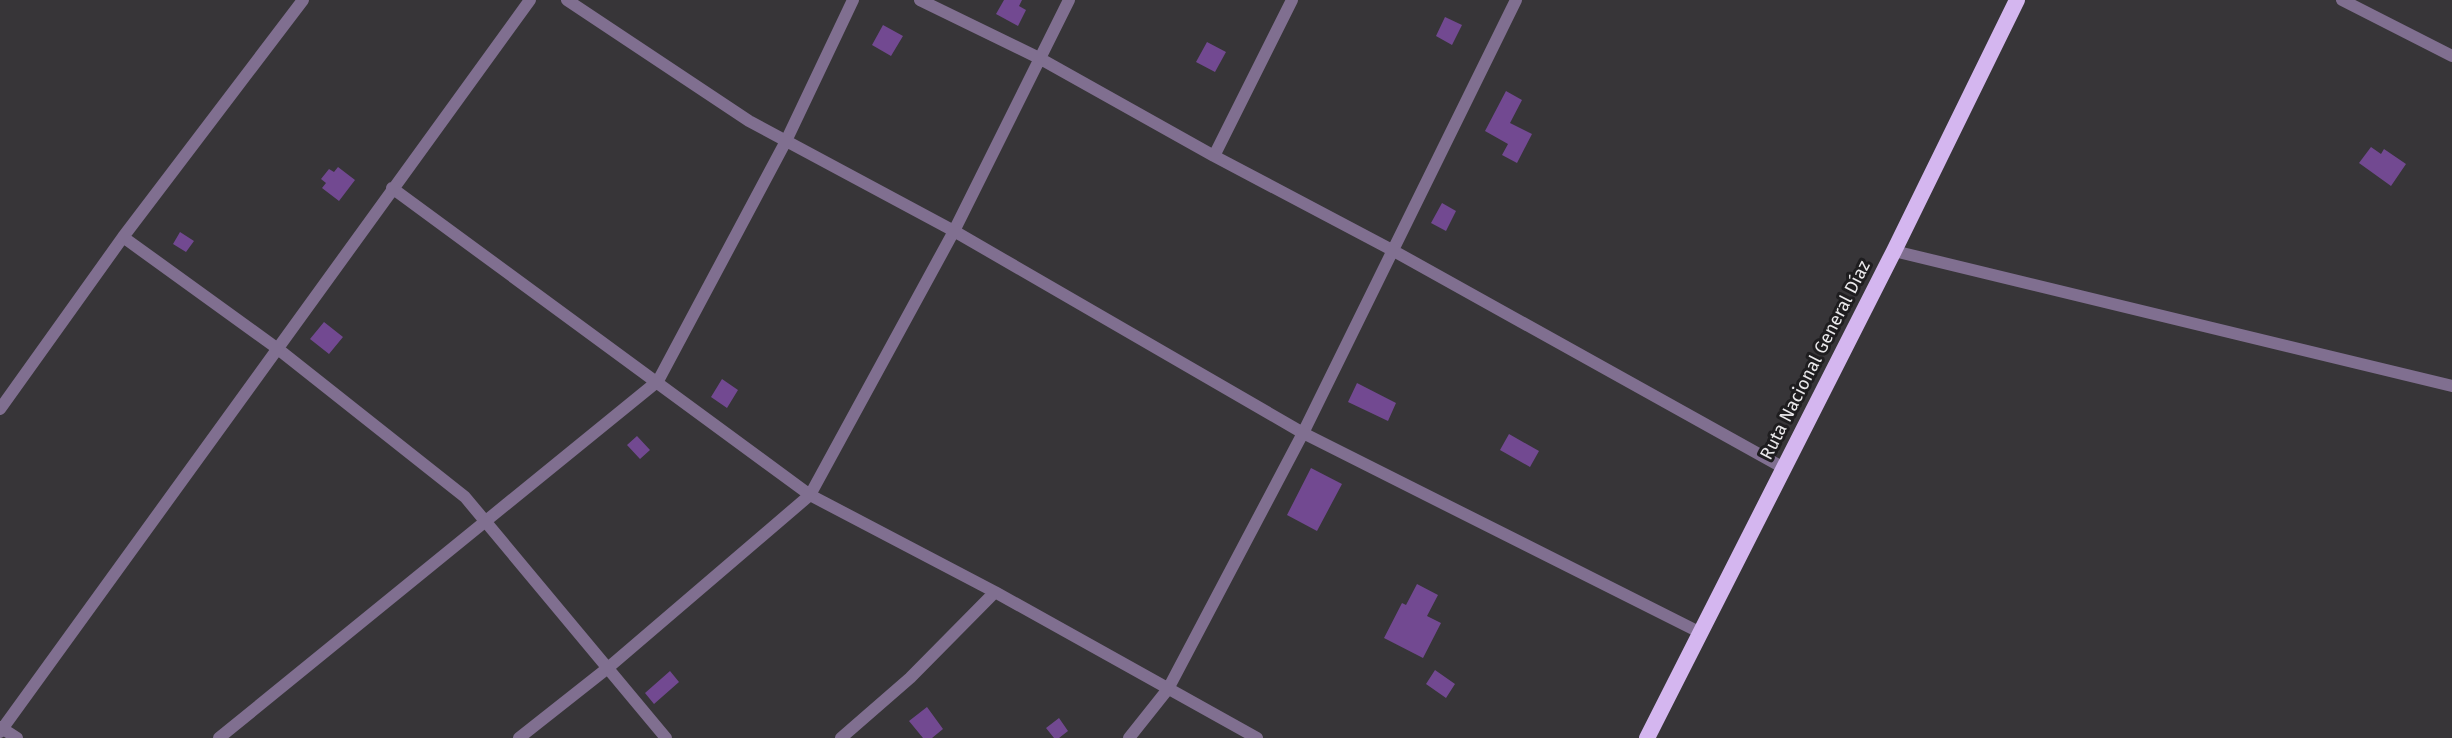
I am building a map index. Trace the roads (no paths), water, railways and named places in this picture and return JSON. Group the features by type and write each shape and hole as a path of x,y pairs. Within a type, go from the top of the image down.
{"highway":[{"name":"Ruta Nacional General Díaz","path":"1647,738 1782,467 1894,251 2017,0"}],"street":[{"path":"0,408 123,237 303,0"},
{"path":"17,738 1,729 530,0"},
{"path":"567,0 749,122 954,231 1303,434 1701,633"},
{"path":"219,738 658,381 786,141 853,0"},
{"path":"920,0 1039,58 1214,156 1392,250 1782,467"},
{"path":"519,738 609,667 810,495 954,231 1070,0"},
{"path":"1214,156 1292,0"},
{"path":"1129,738 1168,689 1303,434 1516,0"},
{"path":"2342,0 2452,56"},
{"path":"392,188 658,381 810,495 995,592 1257,738"},
{"path":"123,237 278,349 465,497 666,738"},
{"path":"1894,251 2452,386"},
{"path":"841,738 910,678 995,592"}]}
